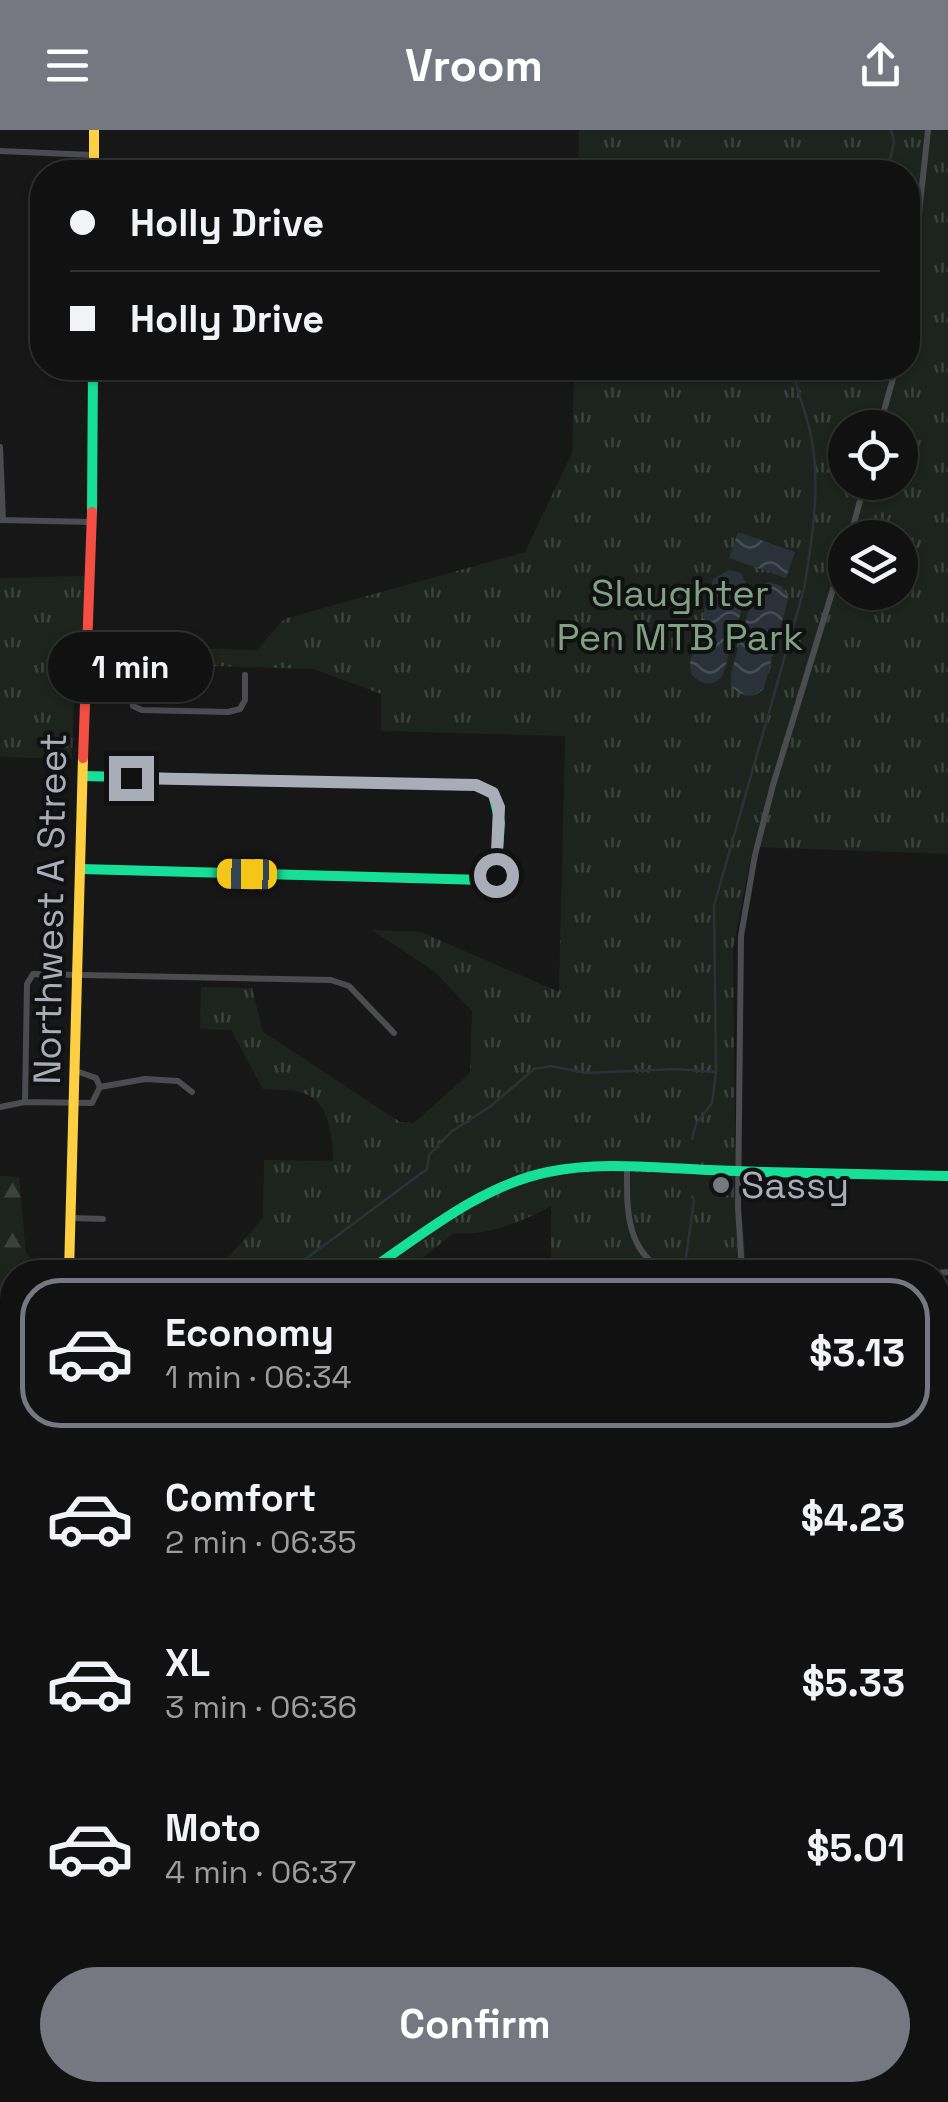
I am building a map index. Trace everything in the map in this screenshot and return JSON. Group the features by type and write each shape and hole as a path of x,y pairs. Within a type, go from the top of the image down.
{"street":[{"path":"94,130 94,160"},
{"path":"920,204 928,130"},
{"path":"0,151 94,154"},
{"name":"Northwest A Street","path":"69,1260 93,380"},
{"path":"884,410 893,380"},
{"path":"0,446 2,520 92,522"},
{"path":"741,1260 738,1207 740,936 773,785 828,605"},
{"path":"85,675 124,678 130,683 134,706 142,710 228,712 240,709 245,700 245,674"},
{"path":"81,870 484,880 496,875 498,859 499,807 493,793 476,785 83,776"},
{"path":"25,1102 28,980 34,974 331,980 349,986 394,1034"},
{"path":"0,1107 25,1102 92,1103 100,1088 96,1078 76,1070"},
{"path":"100,1088 146,1080 178,1081 192,1092"},
{"path":"385,1260 485,1196 546,1172 576,1168 948,1176"},
{"path":"627,1169 627,1215 632,1233 648,1260"},
{"path":"71,1218 103,1219"}],"green space":[{"name":"Slaughter Pen MTB Park","path":"579,130 948,130 948,854 753,847 733,948 735,1145 746,1260 551,1260 551,1206 504,1227 454,1233 420,1260 226,1260 263,1218 264,1160 333,1161 333,1152 328,1121 319,1104 298,1092 263,1089 231,1030 200,1029 201,987 252,988 263,1032 400,1122 414,1123 470,1073 472,1011 434,971 372,930 421,932 559,992 565,736 381,731 381,694 314,669 75,662 72,759 0,757 0,578 86,576 81,645 257,650 284,619 525,552 572,453 574,380 920,380 920,160 578,160"},
{"path":"0,1176 19,1177 26,1253 32,1260 0,1260"}],"water":[{"path":"738,532 795,552 786,578 729,558"},
{"path":"729,570 741,573 748,587 723,675 707,684 691,674 690,661 713,579"},
{"path":"769,582 782,586 788,599 764,688 748,696 731,686 731,673 754,592"}],"waterway":[{"path":"890,160 894,143 891,130"},
{"path":"692,1139 696,1124 712,1103 716,1072 714,906 804,589 810,548 815,467 797,380"},
{"path":"304,1260 427,1169 429,1155 451,1132 491,1106 534,1069 551,1066 586,1073 676,1069 716,1072"},
{"path":"686,1260 692,1196"}],"traffic: fast":[{"path":"92,512 93,380"},
{"path":"81,869 484,880 496,875 500,823 493,793 476,785 83,776"},
{"path":"384,1260 476,1200 548,1172 628,1166 709,1170"},
{"path":"709,1170 764,1172"},
{"path":"764,1172 948,1176"}],"traffic: slow":[{"path":"94,130 94,160"},
{"path":"69,1260 83,758"}],"traffic: jam":[{"path":"83,758 92,512"}],"place":[{"name":"Sassy","path":"721,1185"}],"route":[{"path":"131,778 476,785 493,793 499,807 496,875"}]}
